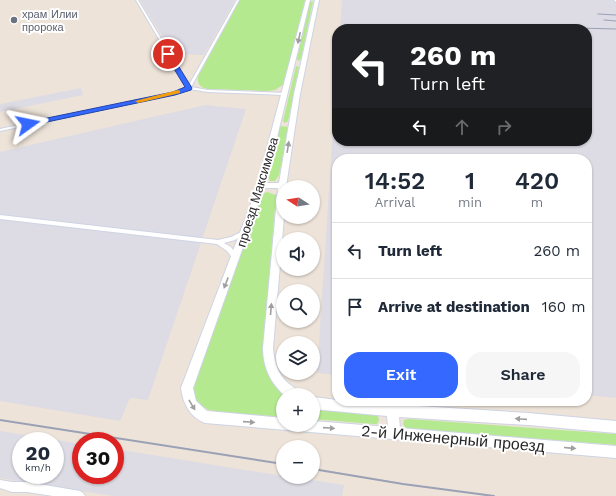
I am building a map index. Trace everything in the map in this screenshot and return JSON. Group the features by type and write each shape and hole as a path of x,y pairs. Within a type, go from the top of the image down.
{"main road":[{"name":"проезд Максимова","path":"276,423 205,417 197,413 191,406 187,388 236,258 261,185 294,63 308,0"},
{"name":"проезд Максимова","path":"283,180 303,64 318,0"},
{"path":"294,63 303,64"},
{"path":"277,124 292,125"},
{"path":"261,185 276,186"},
{"name":"проезд Максимова","path":"279,224 268,348 269,365 274,375 285,388"},
{"name":"2-й Инженерный проезд","path":"320,404 332,405"},
{"name":"2-й Инженерный проезд","path":"339,406 393,411 528,419 616,427"},
{"path":"393,411 394,433"},
{"name":"2-й Инженерный проезд","path":"320,427 616,452"}],"street":[{"path":"137,0 189,88"},
{"path":"189,88 238,0"},
{"path":"0,130 175,93 189,88 208,91 285,94"},
{"path":"0,217 218,242 233,239 245,232"},
{"path":"218,242 229,249 236,258"},
{"path":"0,484 80,496"}],"shaded area":[{"path":"140,0 235,0 204,55 173,54"},
{"path":"342,0 616,0 616,398 592,396 592,154 332,154 332,374 320,373 319,336 332,145 592,146 592,24 340,24"},
{"path":"81,88 83,95 0,112 0,104"},
{"path":"205,105 246,109 148,400 130,398 120,421 0,401 0,152"},
{"path":"0,431 12,433 12,480 0,478"},
{"path":"64,441 72,443 72,484 124,484 124,450 276,475 276,484 320,484 320,481 344,485 342,496 113,496 38,484 64,484"}],"green space":[{"path":"240,0 305,0 284,84 275,90 207,89 202,87 199,83 198,76"},
{"path":"313,1 301,59 298,61 297,59 310,2"},
{"path":"296,66 299,67 288,121 285,123 283,121"},
{"path":"280,126 288,127 289,130 279,175 275,181 270,181 267,174"},
{"path":"267,192 276,195 263,358 271,379 278,388 276,388 276,416 217,412 206,409 195,398 192,387 262,194"},
{"path":"320,409 378,416 379,420 377,424 320,420"},
{"path":"409,419 616,434 616,445 410,429 405,427 403,424 404,420"}],"railway":[{"path":"598,14 616,15"},
{"path":"604,20 616,21"},
{"path":"592,28 616,29"},
{"path":"0,420 276,463"},
{"path":"320,470 403,484 494,496"}],"slow traffic":[{"path":"138,101 178,92"}],"place":[{"name":"храм Илии пророка","path":"14,20"}],"route":[{"path":"28,124 175,93 189,88 168,54"}]}
